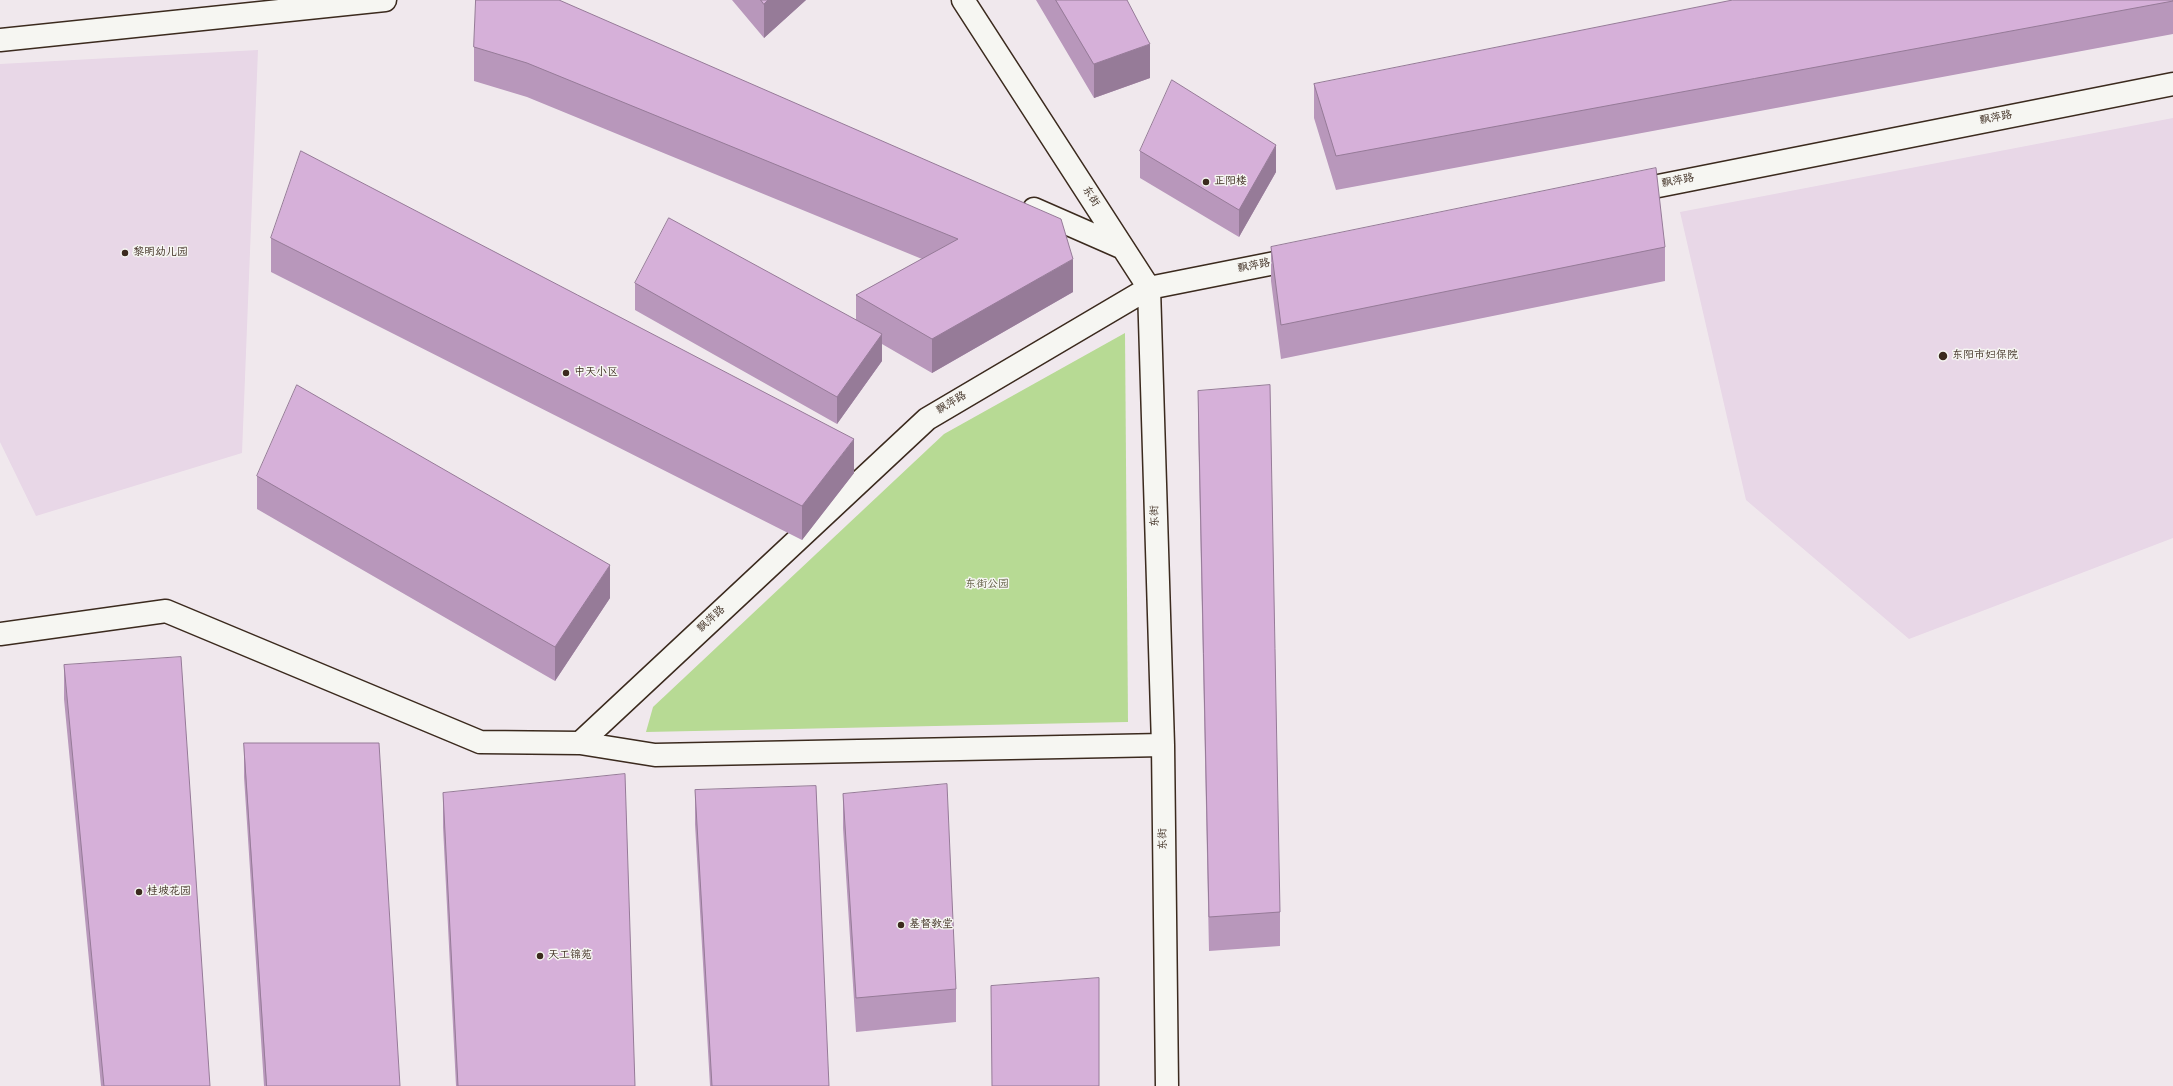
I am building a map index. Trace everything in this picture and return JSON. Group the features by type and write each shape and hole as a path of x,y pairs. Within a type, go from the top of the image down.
{"street":[{"path":"0,40 386,0"},
{"name":"东街","path":"963,0 1149,288 1163,745 1167,1086"},
{"name":"飘萍路","path":"1610,196 2173,84"},
{"path":"1014,201 1123,248"},
{"name":"飘萍路","path":"580,743 926,420 1149,288 1321,254"},
{"path":"0,634 166,611 480,742 580,743 655,755 1163,745"}],"shaded area":[{"name":"黎明幼儿园","path":"258,50 242,453 36,516 0,442 0,64"},
{"name":"东阳市妇保院","path":"2173,118 2173,538 1909,639 1746,500 1680,212"}],"green space":[{"name":"东街公园","path":"1125,333 1128,722 646,732 653,707 944,434"}],"building":[{"path":"476,0 559,0 1061,219 1073,259 932,339 856,295 958,239 527,63 474,47"},
{"path":"761,0 768,0 764,4"},
{"path":"1056,0 1127,0 1150,44 1094,64"},
{"path":"1733,0 2173,1 1336,156 1314,84"},
{"path":"1172,80 1276,145 1239,210 1140,151"},
{"name":"中天小区","path":"301,151 854,439 802,506 271,238"},
{"path":"1656,168 1665,247 1281,325 1271,247"},
{"path":"669,218 882,334 837,397 635,283"},
{"path":"297,385 610,565 555,647 257,476"},
{"path":"1270,385 1280,912 1209,917 1198,391"},
{"name":"桂坡花园","path":"181,657 210,1086 104,1086 64,665"},
{"path":"244,743 379,743 400,1086 267,1086"},
{"name":"天工锦苑","path":"625,774 635,1086 458,1086 443,793"},
{"name":"基督教堂","path":"947,784 956,989 856,998 843,794"},
{"path":"816,786 829,1086 712,1086 695,790"},
{"path":"1099,978 1099,1086 992,1086 991,986"}],"place":[{"name":"正阳楼","path":"1206,182"},
{"name":"黎明幼儿园","path":"125,253"},
{"name":"东阳市妇保院","path":"1943,356"},
{"name":"中天小区","path":"566,373"},
{"name":"桂坡花园","path":"139,892"},
{"name":"基督教堂","path":"901,925"},
{"name":"天工锦苑","path":"540,956"}]}
